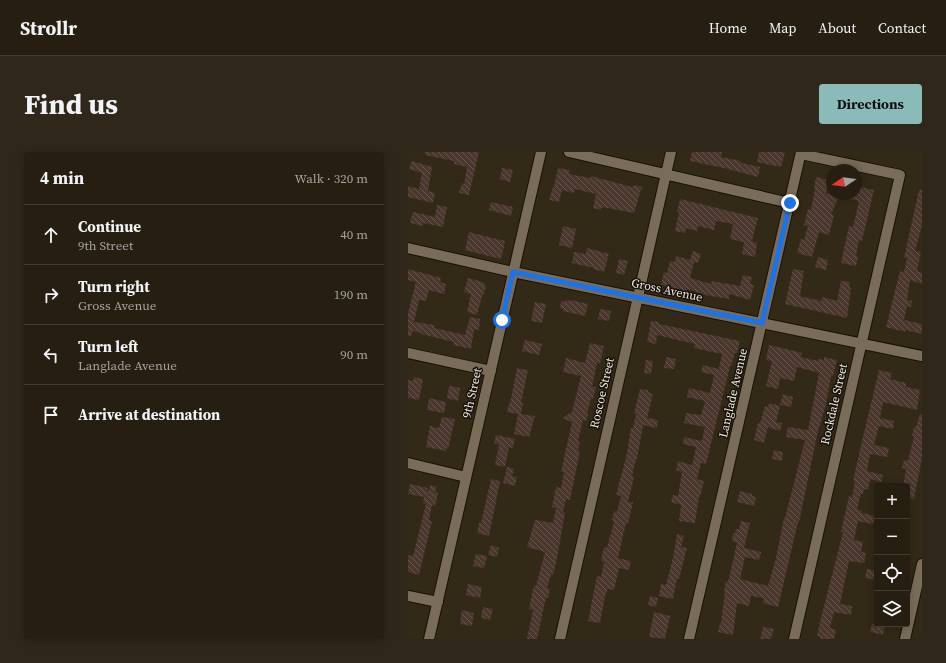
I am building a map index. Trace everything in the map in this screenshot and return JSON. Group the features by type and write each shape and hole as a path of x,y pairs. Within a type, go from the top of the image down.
{"street":[{"name":"9th Street","path":"429,639 541,152"},
{"path":"569,152 790,203"},
{"name":"Roscoe Street","path":"560,639 671,152"},
{"name":"Rockdale Street","path":"794,639 900,176 801,153"},
{"name":"Langlade Avenue","path":"689,639 801,153"},
{"name":"Gross Avenue","path":"408,248 513,272 922,356"},
{"path":"408,353 491,371"},
{"path":"408,463 466,477"},
{"path":"905,639 922,564"},
{"path":"408,596 438,602"}],"building":[{"path":"425,152 479,152 469,195 459,193 462,183 464,184 467,167 454,164 454,161 425,155"},
{"path":"692,152 722,152 721,157 760,167 758,177 690,161"},
{"path":"759,152 785,152 781,167 757,162"},
{"path":"412,161 432,167 428,191 435,193 433,203 408,197 408,186 419,189 422,173 409,169"},
{"path":"502,168 513,170 510,182 500,179"},
{"path":"558,168 570,170 569,174 590,178 591,176 632,187 635,185 642,187 634,213 602,207 601,210 593,208 596,194 575,189 574,193 562,190 559,202 549,200 554,187"},
{"path":"816,177 826,179 826,200 837,200 831,215 834,215 829,235 819,232 812,257 797,253 801,239 804,240 808,226 804,225 808,209 811,210"},
{"path":"862,187 874,190 862,241 859,240 856,266 841,263 849,226 853,227 859,201 855,200 862,200"},
{"path":"919,190 922,190 922,226 915,251 921,252 917,271 922,273 922,284 910,280 907,300 912,301 911,307 907,306 904,320 922,324 922,334 905,330 905,332 886,327 900,271 904,272 907,258 904,258"},
{"path":"680,199 758,218 752,241 757,243 755,257 742,254 744,242 730,239 733,224 716,221 714,230 698,226 697,231 686,228 685,233 675,231"},
{"path":"491,202 513,207 511,216 489,210"},
{"path":"437,205 447,207 443,227 423,223 423,226 410,223 413,212 435,217"},
{"path":"563,226 576,229 572,248 559,245"},
{"path":"469,232 505,241 501,259 465,250"},
{"path":"587,248 609,254 604,272 572,263 574,252 586,254"},
{"path":"693,251 701,254 698,263 694,262 690,278 711,284 712,281 740,286 743,275 752,277 750,284 754,285 750,300 729,294 729,299 710,296 687,289 687,291 661,285 664,272 667,273 670,261 675,262 676,256 690,260"},
{"path":"818,257 828,260 826,270 815,267"},
{"path":"619,259 628,261 624,275 616,273"},
{"path":"408,269 441,278 440,282 446,284 444,294 429,290 426,301 419,300 414,322 435,325 434,328 465,335 470,317 480,319 479,330 474,329 471,349 453,345 454,342 413,331 411,336 408,336 408,313 416,282 408,280"},
{"path":"793,269 804,271 800,296 821,301 822,297 837,301 841,281 850,282 849,287 851,288 847,318 785,304"},
{"path":"468,278 483,282 486,286 477,315 467,312 471,294 464,292"},
{"path":"565,300 588,304 585,316 563,311 563,309 560,308 561,301 565,302"},
{"path":"535,302 546,304 542,323 531,321"},
{"path":"600,309 611,311 609,321 598,319"},
{"path":"651,321 740,341 737,353 735,353 730,366 706,464 701,463 697,479 704,481 700,497 699,496 695,523 679,521 681,505 671,502 673,495 678,496 682,472 676,470 678,461 692,465 696,447 683,444 684,437 702,441 705,427 684,423 686,413 701,415 705,401 687,397 689,388 710,393 714,375 701,372 703,365 719,369 722,354 694,348 695,344 657,335 656,344 647,342"},
{"path":"525,340 542,344 539,355 522,351"},
{"path":"590,343 604,346 600,364 597,363 592,387 596,387 593,399 591,398 586,421 583,420 578,441 580,442 578,450 580,451 570,500 566,499 557,558 553,575 551,575 547,588 550,589 548,598 546,597 537,639 527,639 533,610 529,609 534,585 536,586 545,552 527,547 535,520 553,523 556,508 552,507 556,487 561,488 564,472 561,472 572,422 562,418 572,412 581,376 563,372 566,358 585,363"},
{"path":"769,345 802,353 801,357 818,361 819,359 824,360 824,357 837,360 833,376 831,376 799,522 778,607 763,603 764,598 751,596 749,606 737,603 733,635 718,632 721,623 726,581 728,582 737,543 732,541 733,533 735,534 736,529 739,529 741,521 750,523 744,548 761,552 759,560 745,557 740,579 768,586 805,440 786,437 788,427 808,430 819,373 797,367 794,381 780,378 778,389 766,386 772,361 766,360"},
{"path":"666,357 676,359 674,369 664,368"},
{"path":"646,360 653,361 651,374 644,373"},
{"path":"517,368 528,370 521,403 523,403 521,414 535,416 529,437 514,434 518,414 507,412"},
{"path":"879,370 892,373 890,379 906,383 906,387 920,390 917,410 883,402 880,418 894,421 893,429 879,426 874,445 889,448 887,457 870,454 867,471 883,475 881,482 870,479 868,490 864,489 863,494 861,494 857,509 862,511 862,513 874,516 874,520 873,524 858,521 854,540 863,542 861,552 866,553 864,563 849,561 840,604 852,606 851,615 834,612 830,628 836,630 834,639 820,639 820,637 817,636 843,532 841,532 849,496 852,497 855,481 853,481"},
{"path":"414,377 423,379 419,400 408,398 408,380 413,381"},
{"path":"449,386 460,388 458,401 447,398"},
{"path":"640,389 648,390 648,392 653,394 647,418 658,420 657,428 643,425 637,459 632,476 634,477 628,502 633,502 628,524 626,523 618,558 631,561 629,570 619,568 614,590 608,589 605,596 600,623 588,621 597,576 601,577 604,562 601,561 604,547 607,548 614,521 612,520 614,511 617,512 621,496 616,495 626,458 631,428 633,428 636,414 634,414"},
{"path":"783,394 793,397 791,407 780,405"},
{"path":"429,398 446,402 444,413 427,410"},
{"path":"769,403 780,406 776,422 782,423 780,431 768,427 764,443 754,440 758,423 760,423 765,406 768,407"},
{"path":"920,414 922,414 922,458 914,499 910,498 910,483 904,483 906,469 902,468 904,460 908,461 914,436 912,436 914,427 916,427"},
{"path":"442,417 455,419 448,449 446,448 446,451 426,447 430,426 439,428"},
{"path":"496,435 515,439 513,448 509,447 505,467 495,465 499,445 494,443"},
{"path":"774,450 783,452 782,461 772,459"},
{"path":"507,467 514,469 512,476 517,477 515,486 503,483"},
{"path":"491,479 500,481 489,536 477,533 479,523 481,523"},
{"path":"410,484 428,488 427,490 429,491 430,485 437,487 435,492 438,493 435,506 432,505 429,520 432,521 419,575 408,572 408,555 413,556 426,504 423,503 424,497 408,494"},
{"path":"740,491 752,494 752,496 756,497 754,506 737,502"},
{"path":"677,534 684,536 681,547 687,548 679,579 677,578 673,599 659,596 661,584 666,585"},
{"path":"491,545 499,548 497,557 488,555"},
{"path":"476,554 487,556 484,568 473,566"},
{"path":"867,569 874,570 874,580 865,578"},
{"path":"468,584 482,587 480,598 466,595"},
{"path":"650,596 658,598 656,607 648,605"},
{"path":"483,607 493,609 490,620 481,618"},
{"path":"462,610 474,613 472,626 460,624"},
{"path":"654,612 670,616 665,639 649,637"},
{"path":"872,624 874,624 874,627 884,627 883,635 870,632"},
{"path":"763,627 774,629 771,639 760,639"}],"route":[{"path":"502,320 513,272 762,323 790,203"}]}
